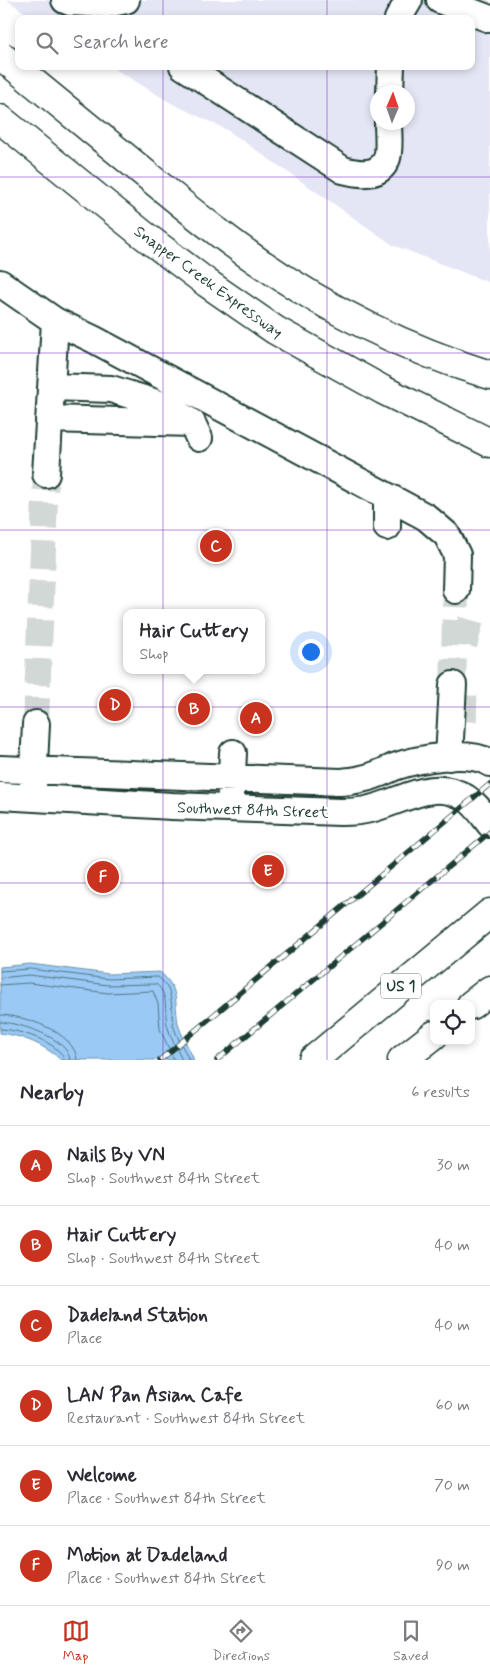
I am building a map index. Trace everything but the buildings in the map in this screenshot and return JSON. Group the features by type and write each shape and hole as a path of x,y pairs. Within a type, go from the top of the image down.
{"highway":[{"path":"0,56 15,68"},
{"path":"17,70 220,234 293,284 370,327 447,360 490,375"},
{"name":"Snapper Creek Expressway","path":"0,118 141,233 207,283 275,330 375,386 490,444"},
{"name":"US 1","path":"313,1060 490,913"},
{"path":"475,1002 490,990"},
{"path":"402,1060 430,1038"}],"street":[{"path":"65,0 70,2 107,4 126,0"},
{"path":"400,15 409,0"},
{"path":"440,0 490,19"},
{"path":"0,56 15,55"},
{"path":"189,70 343,170 357,174 372,173 381,167 387,158 388,130"},
{"path":"390,70 390,85"},
{"path":"0,283 55,321 426,517 447,535 457,555 456,590"},
{"path":"46,474 55,321"},
{"path":"50,402 166,406 195,431 50,402"},
{"path":"387,496 387,527"},
{"path":"449,757 453,685"},
{"path":"32,797 36,724"},
{"name":"Southwest 84th Street","path":"0,769 34,770 233,765 342,782 360,780 395,767 419,761 449,757 469,757 486,760 490,764"},
{"path":"231,808 233,765"},
{"name":"Southwest 84th Street","path":"0,796 231,808 356,812 372,809 412,794 430,790 456,793 467,798 490,824"}],"shaded area":[{"path":"7,0 490,0 490,283 393,245 227,130 171,103 117,70 475,70 475,15 28,15"}],"water":[{"path":"30,964 109,974 160,972 171,984 175,995 178,1023 194,1060 61,1060 47,1049 32,1042 17,1036 0,1033 0,967"}],"tunnel":[{"path":"36,724 46,474"},
{"path":"453,685 456,590"},
{"path":"455,629 490,640"},
{"path":"451,708 490,709"}],"railway":[{"path":"160,1060 490,784"},
{"path":"217,1060 490,832"}],"place":[{"name":"Dadeland Station","path":"216,546"},
{"name":"LAN Pan Asian Cafe","path":"115,705"},
{"name":"Hair Cuttery","path":"194,709"},
{"name":"Nails By VN","path":"256,718"},
{"name":"Welcome","path":"268,871"},
{"name":"Motion at Dadeland","path":"103,877"}]}
